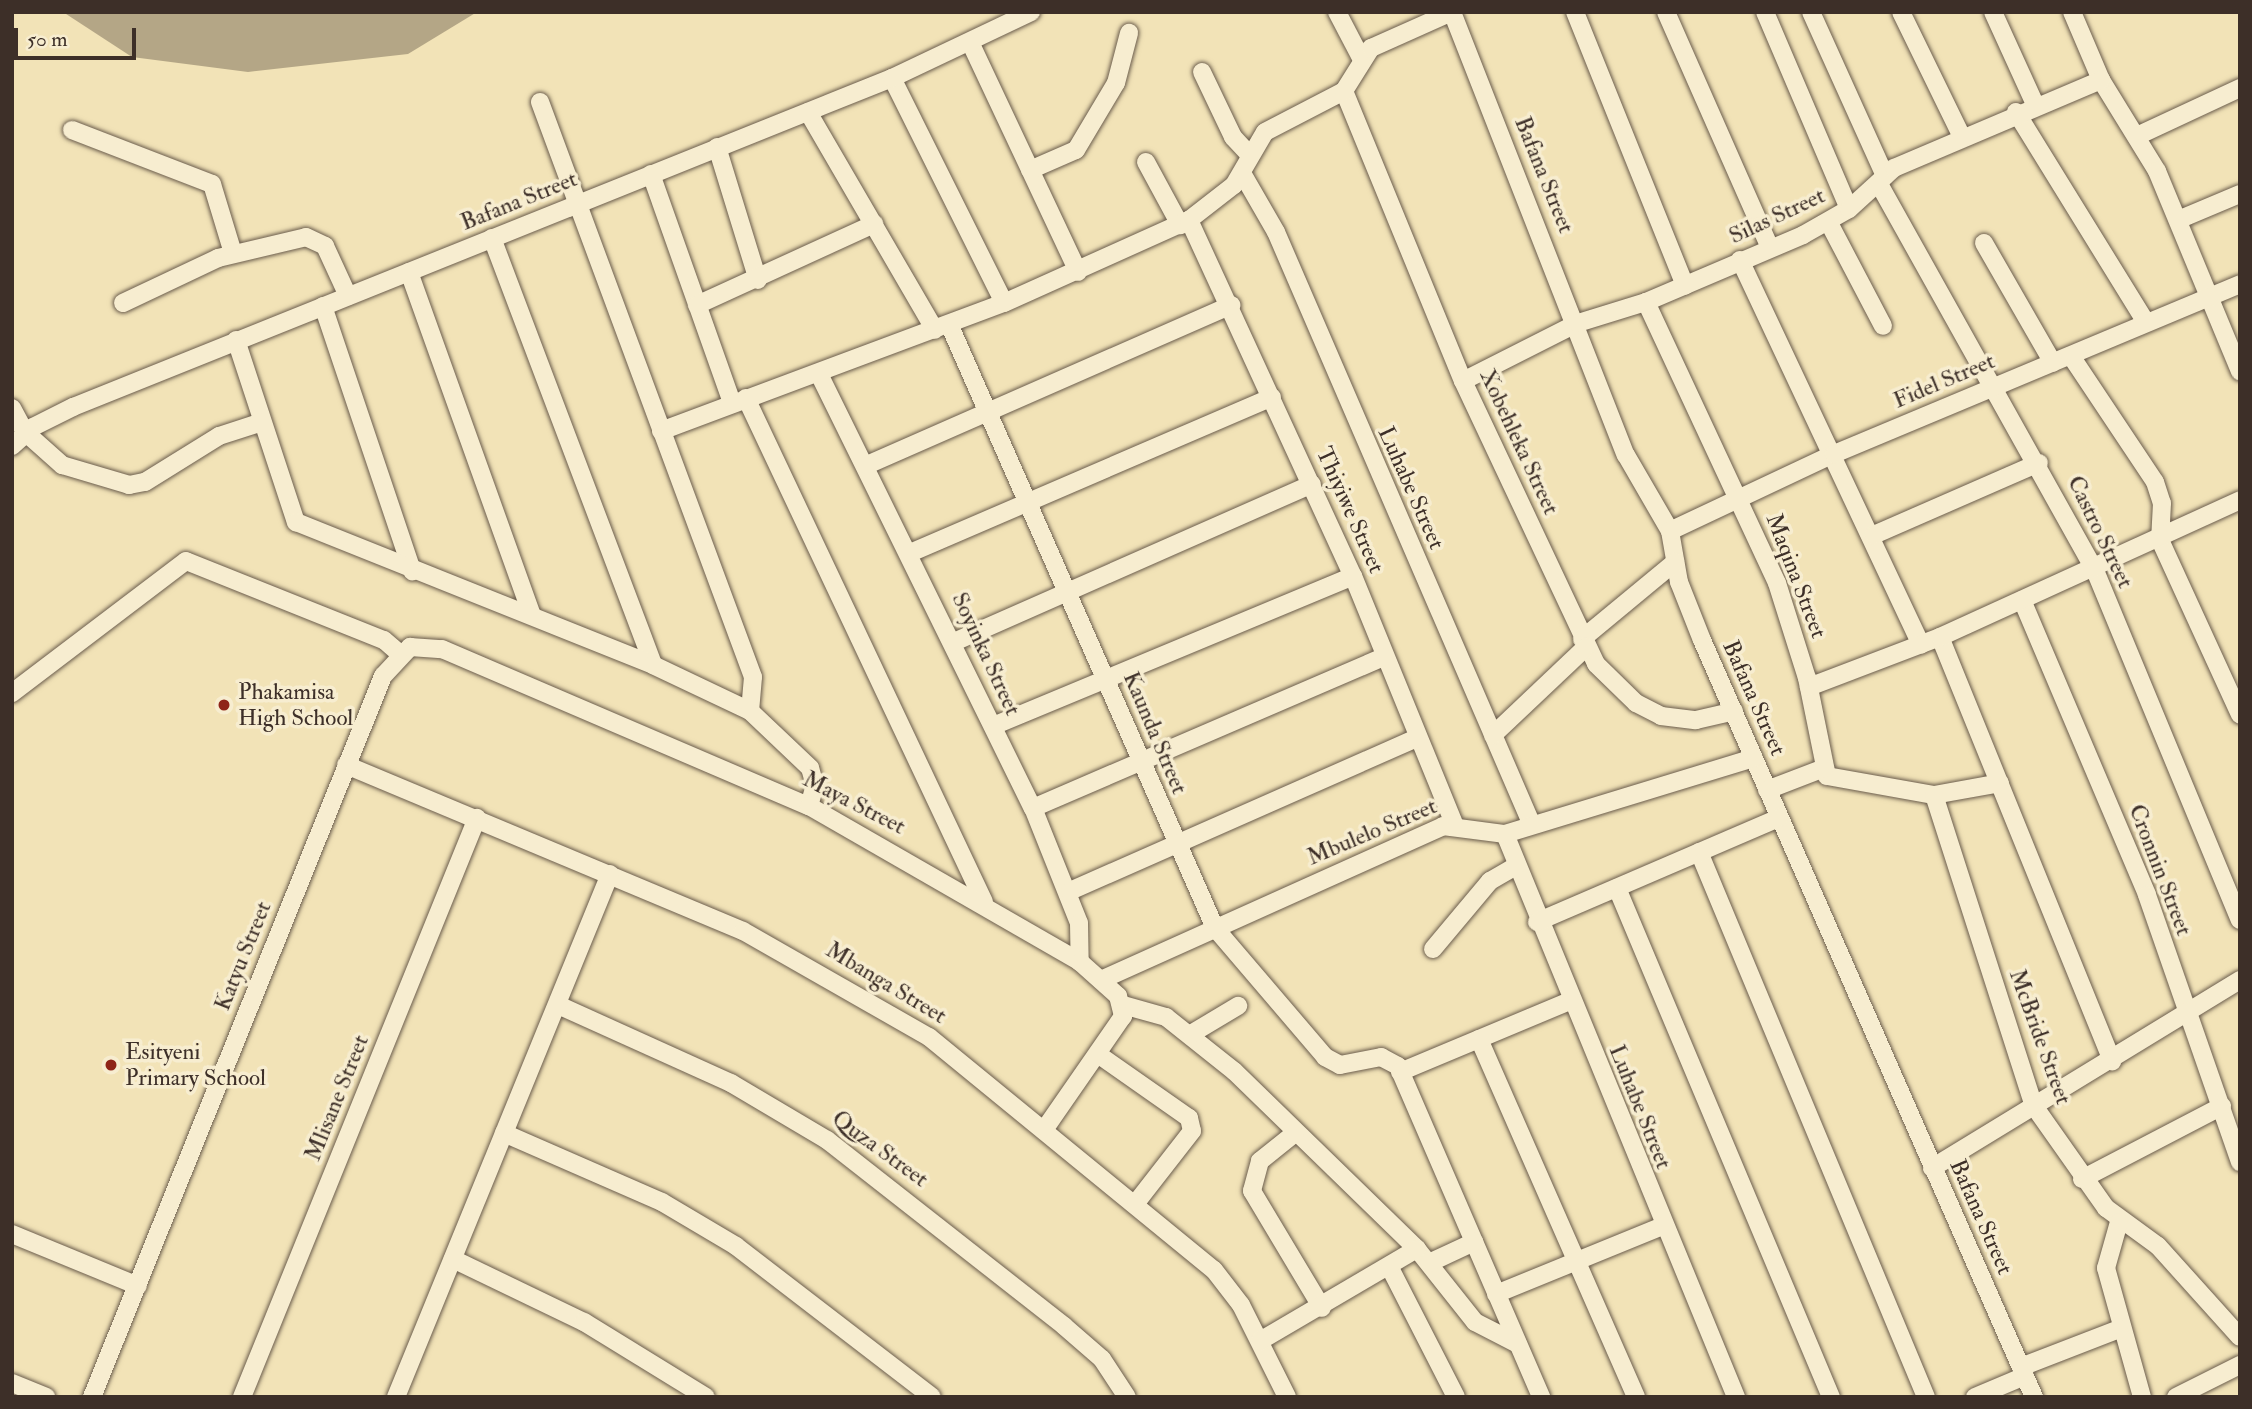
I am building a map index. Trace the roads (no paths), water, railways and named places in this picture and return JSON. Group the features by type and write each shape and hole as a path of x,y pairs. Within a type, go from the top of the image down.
{"street":[{"name":"Bafana Street","path":"17,419 236,340 651,173 808,113 892,78 1031,12"},
{"path":"1338,12 1361,58"},
{"name":"Bafana Street","path":"1452,12 1578,323 1634,473 1670,531 1675,562 1767,790 2034,1397"},
{"path":"660,431 739,400 820,376 1004,303 1185,222 1242,173 1249,154 1280,122 1344,91 1361,58 1383,39 1452,12"},
{"path":"1575,12 1685,285"},
{"path":"1666,12 1770,248"},
{"path":"1765,12 1849,209"},
{"name":"Castro Street","path":"1811,12 1882,180 2094,568 2240,920"},
{"path":"1901,12 1961,135"},
{"path":"1993,12 2035,104"},
{"path":"2072,12 2101,80 2137,136 2178,220 2240,371"},
{"path":"1030,170 1076,150 1115,83 1129,33"},
{"path":"970,42 1078,272"},
{"path":"1202,72 1233,137 1249,154"},
{"path":"892,78 1004,303"},
{"name":"Silas Street","path":"1464,381 1578,323 1646,302 1829,222 1849,209 1882,180 1961,135 2101,80"},
{"path":"2137,136 2240,88"},
{"name":"Xobehleka Street","path":"1344,91 1464,381 1584,643 1619,689 1661,716 1696,720 1734,711"},
{"path":"540,102 753,677 750,711"},
{"path":"2017,112 2145,321"},
{"name":"Kaunda Street","path":"808,113 874,224 942,327 989,414 1105,678 1139,763 1215,928 1325,1057 1340,1065 1381,1057 1400,1072"},
{"path":"72,130 212,184 233,253"},
{"path":"717,147 758,280"},
{"name":"Thiyiwe Street","path":"1146,162 1185,222 1231,305 1353,576 1383,657 1454,824"},
{"path":"651,173 697,305 739,400 984,902"},
{"name":"Luhabe Street","path":"1242,173 1276,232 1532,825"},
{"path":"2178,220 2240,194"},
{"path":"1829,222 1883,326"},
{"path":"697,305 758,280 874,224"},
{"path":"492,238 653,665"},
{"path":"123,303 233,253 317,239 348,296"},
{"path":"1984,243 2053,363"},
{"path":"1740,260 1874,535 1921,645"},
{"path":"409,272 532,616"},
{"name":"Fidel Street","path":"1670,531 1834,454 2071,356 2145,321 2240,284"},
{"name":"Maqina Street","path":"1646,302 1777,583 1809,687 1824,768"},
{"path":"867,466 1231,305"},
{"path":"323,306 412,571"},
{"path":"236,340 296,522 412,571 653,665 750,711 810,768 815,785 809,806"},
{"path":"2071,356 2155,482 2162,503 2160,540 2240,715"},
{"name":"Soyinka Street","path":"820,376 954,642 1070,891 1082,936 1080,962"},
{"path":"910,552 1028,504 1272,397"},
{"path":"17,419 69,469 129,485 145,482 211,440 262,422"},
{"path":"12,446 17,419"},
{"path":"1874,535 2039,463"},
{"path":"954,642 1312,484"},
{"path":"1809,687 1940,637 2160,540 2240,500"},
{"path":"12,693 186,561 384,640 400,653"},
{"path":"1493,735 1584,643 1675,562"},
{"path":"993,726 1353,576"},
{"name":"Cronnin Street","path":"2022,600 2147,895 2185,1012 2222,1106 2240,1162"},
{"path":"1940,637 2112,1061"},
{"name":"Maya Street","path":"400,653 420,645 442,649 809,806 984,902 1080,962 1124,1005"},
{"name":"Katyu Street","path":"92,1397 346,765 383,676 400,653"},
{"path":"1033,808 1383,657"},
{"path":"1070,891 1417,738"},
{"name":"Mbulelo Street","path":"1101,980 1454,824 1505,834 1754,758"},
{"name":"Mbanga Street","path":"346,765 743,931 880,1005 1046,1127 1220,1276 1260,1341 1287,1397"},
{"path":"1767,790 1824,768 1835,782 1934,795 2000,783"},
{"name":"McBride Street","path":"1934,795 2034,1106 2082,1179 2119,1222 2158,1247 2240,1337"},
{"name":"Mlisane Street","path":"242,1397 477,818"},
{"path":"1537,922 1779,818"},
{"name":"Luhabe Street","path":"1505,834 1537,922 1735,1397"},
{"path":"1699,852 1926,1397"},
{"path":"1433,949 1490,881 1516,866"},
{"path":"402,1395 453,1259 610,874"},
{"path":"1617,888 1831,1397"},
{"path":"1932,1168 2112,1061 2185,1012 2240,980"},
{"path":"1541,1397 1400,1072 1570,1001"},
{"name":"Quza Street","path":"558,1004 731,1083 827,1140 965,1242 1083,1343 1114,1373 1127,1397"},
{"path":"1046,1127 1119,1027 1124,1005 1151,1009 1191,1034 1423,1256 1482,1329 1518,1345"},
{"path":"1191,1034 1238,1006"},
{"path":"1479,1039 1636,1397"},
{"path":"1099,1055 1189,1118 1192,1131 1136,1203"},
{"path":"2082,1179 2222,1106"},
{"path":"505,1133 662,1202 736,1246 932,1397"},
{"path":"1295,1133 1260,1161 1252,1191 1322,1308"},
{"path":"2119,1222 2105,1258 2119,1329 2142,1397"},
{"path":"1496,1294 1662,1226"},
{"path":"12,1234 138,1286"},
{"path":"1260,1341 1322,1308 1390,1266 1474,1242"},
{"path":"453,1259 584,1322 706,1397"},
{"path":"1390,1266 1456,1397"},
{"path":"1975,1397 2023,1372 2119,1329"},
{"path":"2176,1397 2240,1365"},
{"path":"12,1383 46,1397"}],"place":[{"name":"Phakamisa High School","path":"224,705"},
{"name":"Esityeni Primary School","path":"111,1065"}]}
